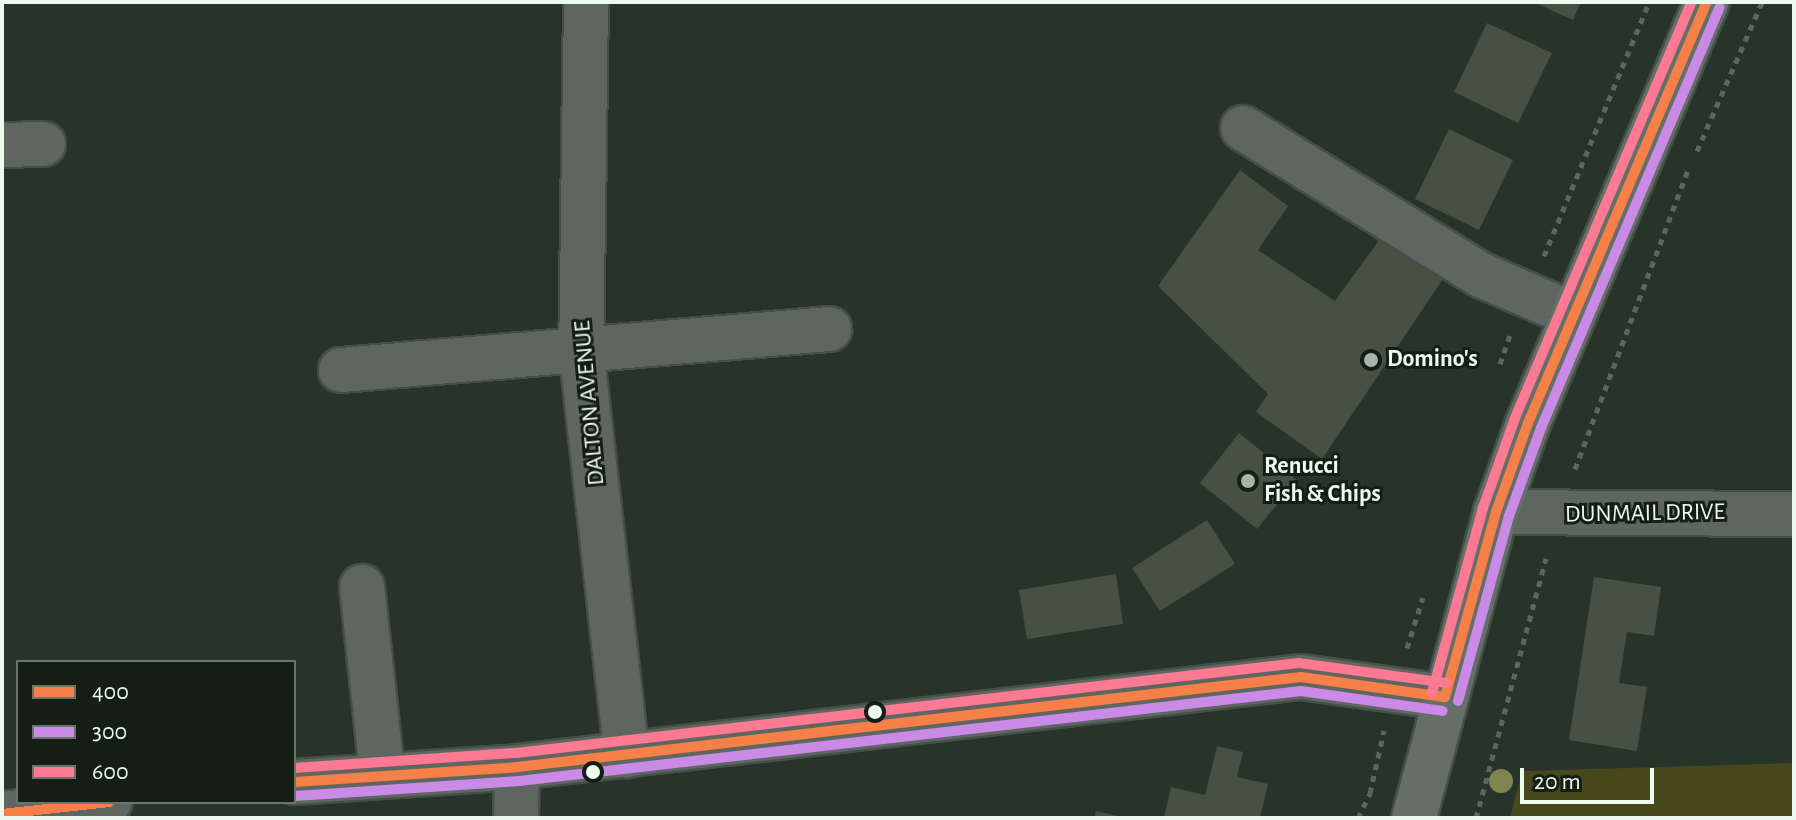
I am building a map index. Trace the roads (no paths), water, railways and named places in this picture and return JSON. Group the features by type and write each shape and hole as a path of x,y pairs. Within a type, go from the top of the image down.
{"main road":[{"path":"1414,818 1496,512 1572,314 1707,2"}],"street":[{"name":"DALTON AVENUE","path":"586,2 581,348 627,755"},
{"path":"1243,128 1481,275 1572,314"},
{"path":"341,370 829,329"},
{"name":"DUNMAIL DRIVE","path":"1496,512 1558,515 1794,514"},
{"path":"362,587 382,772"},
{"path":"296,782 382,772 517,767 1301,677 1445,697"},
{"path":"516,818 517,767"},
{"path":"2,814 91,804"}],"place":[{"name":"Domino's","path":"1371,360"},
{"name":"Renucci Fish & Chips","path":"1248,481"}]}
